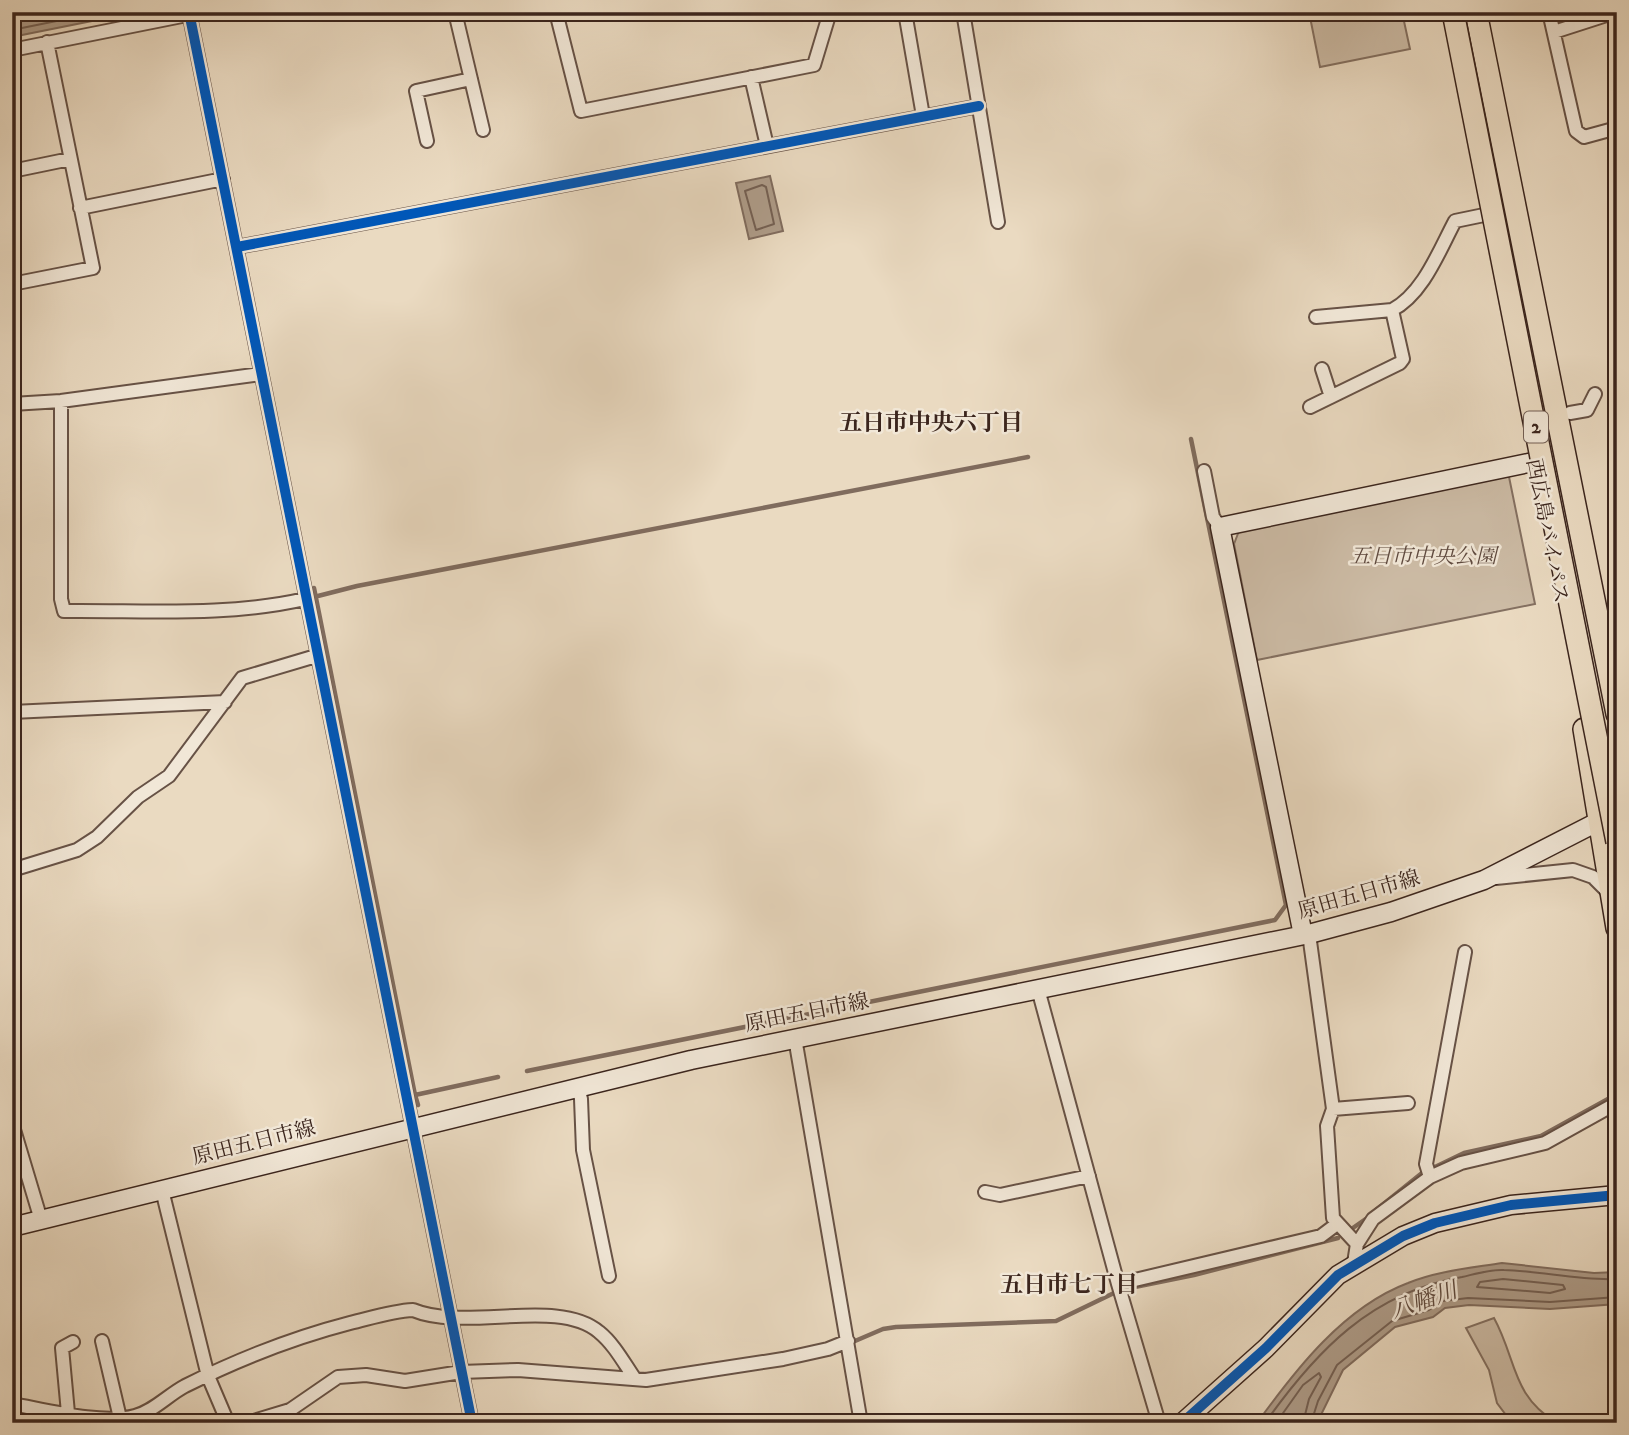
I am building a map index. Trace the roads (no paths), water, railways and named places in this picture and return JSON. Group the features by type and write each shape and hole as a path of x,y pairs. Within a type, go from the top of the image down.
{"highway":[{"name":"西広島バイパス","path":"1443,12 1533,462 1608,816 1612,896 1617,928"},
{"name":"西広島バイパス","path":"1453,12 1617,842"},
{"name":"西広島バイパス","path":"1476,12 1617,713"},
{"name":"2","path":"1489,12 1617,654"}],"main road":[{"path":"1306,935 1220,527 1533,462"},
{"name":"原田五日市線","path":"12,1227 578,1086 795,1038 1306,935 1391,912 1484,880 1608,816 1617,803"},
{"path":"1182,1423 1266,1348 1313,1297 1354,1263 1403,1236 1469,1213 1511,1205 1617,1195"}],"street":[{"path":"455,12 483,130"},
{"path":"556,12 581,111 814,65 830,12"},
{"path":"905,12 923,116"},
{"path":"963,12 998,222"},
{"path":"1549,12 1576,131 1584,137 1617,128"},
{"path":"1553,32 1615,12"},
{"path":"12,50 193,13 316,656 472,1423"},
{"path":"12,284 93,268 47,42"},
{"path":"751,77 767,146"},
{"path":"427,141 416,91 471,79"},
{"path":"237,247 979,106"},
{"path":"12,171 70,159"},
{"path":"80,208 223,180"},
{"path":"1316,317 1392,310 1404,304 1421,282 1455,220 1484,215"},
{"path":"1310,407 1403,359 1392,310"},
{"path":"1322,369 1331,397"},
{"path":"12,404 61,401 261,374"},
{"path":"1570,413 1587,410 1595,394"},
{"path":"61,401 61,599 64,611 208,610 280,605 305,600"},
{"path":"1204,471 1213,517 1220,527"},
{"path":"12,870 77,850 97,837 138,797 169,776 242,678 316,656"},
{"path":"12,712 225,702"},
{"path":"1484,880 1573,870 1593,877 1612,896"},
{"path":"1306,935 1333,1109 1327,1126 1333,1218 1357,1244"},
{"path":"1430,1177 1426,1164 1465,952"},
{"path":"1038,989 1118,1284 1159,1423"},
{"path":"795,1038 861,1423"},
{"path":"578,1086 583,1150 609,1276"},
{"path":"1333,1109 1408,1103"},
{"path":"1354,1263 1357,1244 1373,1219 1430,1177 1461,1163 1545,1143 1615,1104"},
{"path":"12,1122 41,1220"},
{"path":"985,1192 1000,1195 1089,1176"},
{"path":"162,1190 208,1376 228,1423"},
{"path":"1118,1284 1321,1236 1337,1224"},
{"path":"12,1404 120,1418 151,1410 182,1388 299,1336 400,1310 450,1318 552,1316 582,1322 600,1333 635,1379"},
{"path":"247,1423 273,1420 338,1377 366,1375 405,1381 461,1372 518,1370 635,1379 783,1359 828,1349 848,1341"},
{"path":"61,1345 68,1413"},
{"path":"107,1347 120,1418"}],"water":[{"path":"137,12 12,37 12,13"},
{"path":"770,176 783,231 749,239 736,183"},
{"name":"八幡川","path":"1502,1263 1594,1273 1617,1272 1617,1304 1550,1309 1469,1305 1445,1308 1433,1317 1395,1327 1343,1370 1317,1423 1257,1423 1305,1361 1363,1307 1419,1279 1454,1270"}],"waterway":[{"path":"527,1071 1275,920 1286,905 1191,439"},
{"path":"314,597 357,586 1028,457"},
{"path":"314,588 415,1095"},
{"path":"418,1105 415,1095 498,1077"},
{"path":"1435,1167 1464,1153 1541,1136 1617,1094"},
{"path":"1376,1210 1422,1173"},
{"path":"1350,1230 1370,1216"},
{"path":"1125,1289 1194,1275 1338,1238"},
{"path":"855,1341 883,1329 896,1327 1056,1321 1114,1293"}],"district":[{"name":"五日市中央六丁目","path":"931,423"},
{"name":"五日市七丁目","path":"1069,1285"}],"park label":[{"name":"五日市中央公園","path":"1423,557"}]}
